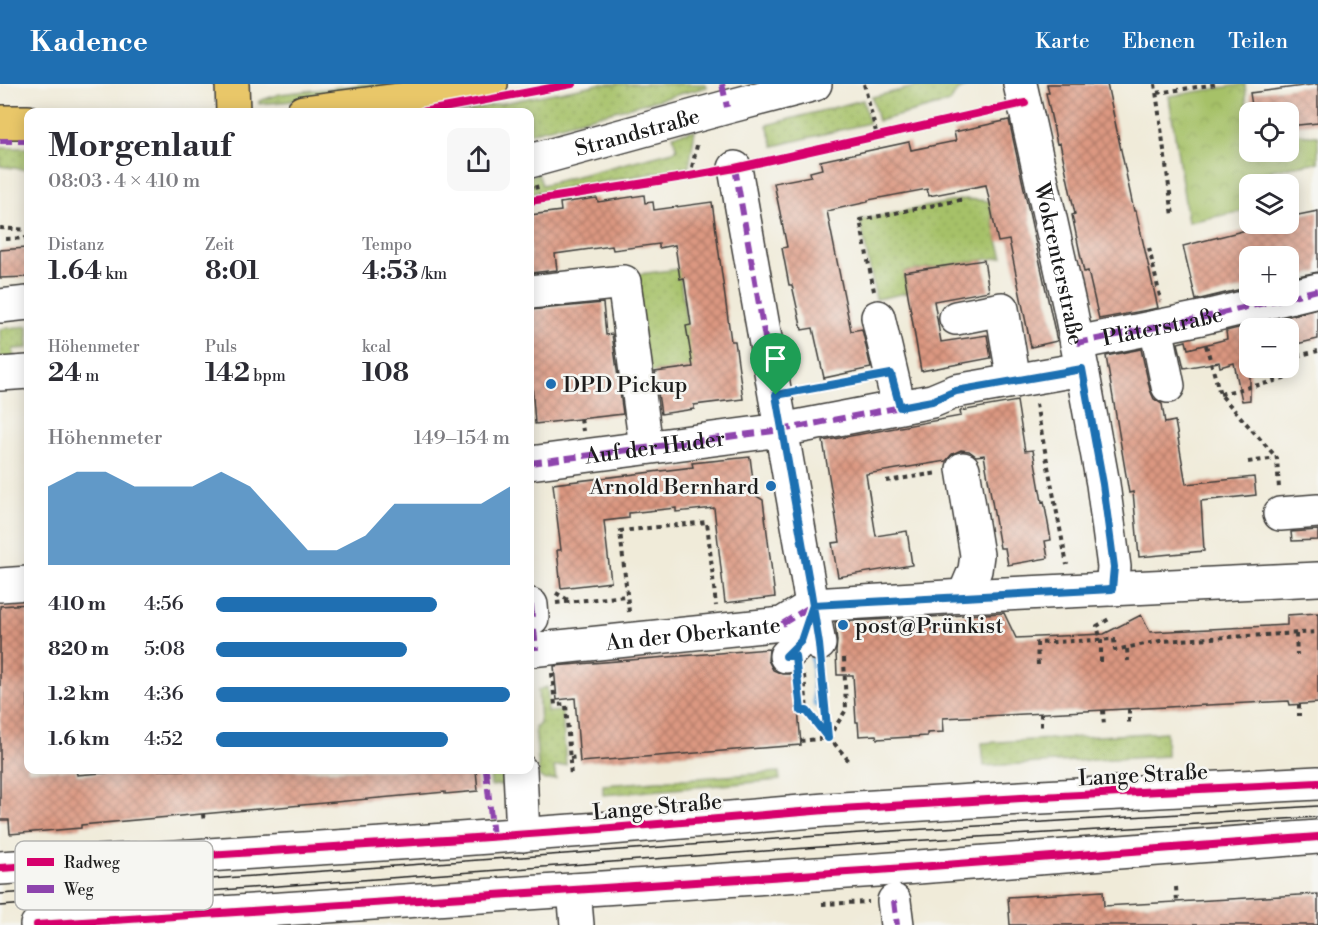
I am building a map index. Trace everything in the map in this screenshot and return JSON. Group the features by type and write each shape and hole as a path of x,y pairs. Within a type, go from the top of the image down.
{"main road":[{"path":"232,84 233,108"},
{"path":"335,108 406,99 491,84"},
{"path":"0,122 24,122"}],"street":[{"name":"Strandstraße","path":"534,160 815,84"},
{"name":"Wokrenterstraße","path":"1020,84 1070,308 1103,484 1114,567 1115,601"},
{"path":"735,168 813,605 831,649"},
{"path":"534,292 624,282 646,447"},
{"name":"Pläterstraße","path":"900,407 932,401 956,391 1022,379 1161,326 1318,290"},
{"path":"0,306 24,303"},
{"path":"956,318 1002,309 1022,379"},
{"path":"878,317 900,407"},
{"path":"1161,326 1168,386"},
{"path":"0,374 24,372"},
{"name":"Auf der Huder","path":"534,462 782,430 900,407"},
{"path":"963,469 977,555 975,570 964,596"},
{"path":"1280,514 1318,511"},
{"name":"An der Oberkante","path":"534,631 632,639 782,624 813,605 964,596 1115,601 1283,574 1318,579"},
{"path":"0,585 24,583"},
{"path":"786,656 801,641 813,605"},
{"path":"520,774 523,835"},
{"name":"Lange Straße","path":"213,855 523,835 825,810 1318,783"},
{"path":"37,925 878,870 1318,837"},
{"name":"Lange Straße","path":"0,868 15,867"},
{"path":"574,890 577,925"}],"path":[{"path":"864,84 877,136"},
{"path":"1155,84 1173,216"},
{"path":"1157,93 1217,84"},
{"path":"690,176 699,135"},
{"path":"878,317 860,220 965,199"},
{"path":"0,228 24,230"},
{"path":"6,239 24,238"},
{"path":"1149,248 1161,326"},
{"path":"1201,318 1220,394 1277,458 1280,514"},
{"path":"1299,355 1318,351"},
{"path":"776,395 891,374"},
{"path":"1220,394 1284,378"},
{"path":"1022,379 1068,574"},
{"path":"1248,462 1277,458"},
{"path":"886,481 963,469"},
{"path":"632,639 620,531 707,522 718,630"},
{"path":"534,631 627,596"},
{"path":"1101,662 1101,640 1097,626 1115,601"},
{"path":"911,629 957,627"},
{"path":"1038,665 1037,643 1114,639 1115,650 1160,641 1318,632"},
{"path":"1296,634 1297,655"},
{"path":"828,738 826,712 831,649"},
{"path":"828,738 846,710 831,649"},
{"path":"1127,649 1128,661"},
{"path":"786,656 795,656 801,711 807,711 849,761"},
{"path":"552,678 555,705 566,704 571,777"},
{"path":"1299,704 1299,716"},
{"path":"1129,709 1129,725"},
{"path":"1103,710 1104,727"},
{"path":"1041,713 1041,730"},
{"path":"800,741 828,738"},
{"path":"570,758 579,757"},
{"path":"203,814 204,823"},
{"path":"1176,887 1177,902"}],"green space":[{"path":"366,84 409,84 318,99 259,104 259,101 280,94"},
{"path":"599,84 706,84 707,87 534,132 534,108 478,108"},
{"path":"927,84 970,84 957,91 950,102 878,121 872,97"},
{"path":"1245,84 1247,102 1239,102 1239,162 1299,162 1299,134 1318,136 1318,162 1271,170 1271,174 1239,174 1239,212 1188,222 1169,96"},
{"path":"863,100 869,123 774,146 767,125"},
{"path":"695,130 689,167 534,193 534,174 538,173 542,185 677,150 673,135"},
{"path":"0,148 24,148 24,169 0,166"},
{"path":"965,199 989,201 1003,257 904,272 907,293 876,299 860,220"},
{"path":"679,269 688,335 701,374 688,368 636,374 624,276"},
{"path":"24,326 24,348 13,349 15,365 0,366 0,329"},
{"path":"547,687 549,705 547,705 547,712 562,711 566,765 554,767 556,779 545,780 539,776 535,727 540,724 538,690"},
{"path":"1166,732 1167,756 984,766 982,743"},
{"path":"779,772 780,780 603,795 603,785"},
{"path":"490,774 507,774 508,784 491,786"}],"building":[{"path":"1047,84 1107,84 1134,211 1136,211 1158,308 1099,319 1088,271 1084,272 1060,143 1057,144 1046,93 1049,93"},
{"path":"1318,84 1318,123 1299,125 1299,102 1251,102 1250,93"},
{"path":"1009,120 1057,341 1031,347 1009,240 998,242 986,185 929,196 927,189 868,200 868,202 827,211 851,331 862,329 871,368 824,378 813,328 802,330 792,285 789,285 782,248 787,247 774,183 811,176 810,172 822,169 820,161 909,142 911,150 956,141 954,132"},
{"path":"644,195 645,203 653,202 654,210 712,202 731,341 735,341 743,399 694,405 694,409 661,414 655,372 693,367 686,326 691,325 684,278 680,279 675,245 659,248 659,244 613,250 612,246 555,254 557,270 534,273 534,214 561,211 560,203 597,198 598,202"},
{"path":"1318,211 1318,272 1299,276 1299,246 1239,246 1239,290 1196,300 1183,246 1239,232 1239,234 1299,234 1299,215"},
{"path":"24,248 24,277 0,278 0,250"},
{"path":"984,260 989,291 934,301 941,342 987,335 991,358 921,371 904,272"},
{"path":"603,303 606,335 612,334 623,414 535,424 534,310"},
{"path":"1318,309 1318,339 1299,343 1299,318 1280,318"},
{"path":"1239,328 1239,378 1250,378 1250,400 1242,401 1234,363 1220,367 1219,362 1184,368 1178,343 1186,341 1188,349 1227,339 1226,331"},
{"path":"1141,349 1150,390 1154,399 1162,404 1165,423 1175,421 1186,484 1254,477 1256,495 1201,501 1204,551 1139,557 1133,492 1129,493 1106,356"},
{"path":"1017,401 1025,451 1033,450 1042,502 1044,501 1051,540 1045,541 1048,558 1008,565 1005,548 1000,548 984,455 976,456 969,451 961,450 952,454 946,461 866,474 876,536 907,531 912,565 838,577 832,543 840,542 823,441 961,416 960,411"},
{"path":"750,457 755,495 763,500 775,597 725,603 714,508 676,512 676,508 629,513 629,518 604,521 611,582 561,588 557,550 561,550 553,484 693,467 692,463"},
{"path":"1318,530 1318,540 1292,541 1291,532"},
{"path":"24,604 24,774 476,774 478,791 445,794 445,792 81,825 81,828 10,834 9,820 0,820 0,606"},
{"path":"1004,613 1016,638 1104,634 1141,615 1150,632 1287,625 1287,615 1318,613 1318,703 1290,705 1289,701 943,718 944,732 927,733 927,736 877,739 876,735 859,736 853,675 837,675 835,622"},
{"path":"769,649 768,660 773,670 782,674 795,672 801,745 580,762 575,698 557,700 554,666"},
{"path":"1103,891 1104,906 1318,894 1318,925 1010,925 1008,897"}],"waterway":[{"path":"813,652 816,704"}],"tram line":[{"path":"213,879 874,832 1318,806"},
{"path":"213,891 875,843 1318,817"},
{"path":"0,894 15,893"},
{"path":"0,906 15,905"}],"marked path":[{"path":"722,84 727,107"},
{"path":"0,141 24,141"},
{"path":"735,168 819,644"},
{"path":"1077,343 1201,318 1318,290"},
{"path":"534,462 781,430 932,401 956,391 1082,369"},
{"path":"782,624 813,605 862,602"},
{"path":"534,629 536,650"},
{"path":"486,774 493,837"},
{"path":"894,901 897,925"}],"cycle path":[{"path":"443,108 572,84"},
{"path":"534,200 735,168 1025,103"},
{"path":"213,855 599,829 825,810 1318,783"},
{"path":"37,925 878,870 1318,837"},
{"path":"0,868 15,867"}],"place":[{"name":"DPD Pickup","path":"551,384"},
{"name":"Arnold Bernhard","path":"771,486"},
{"name":"post@Prünkist","path":"843,625"}],"route":[{"path":"776,395 811,593 813,605 819,644 828,738 807,711 801,711 795,656 786,656 801,641 813,605 1112,589 1114,567 1103,484 1082,369 956,391 932,401 900,407 891,374 776,395"}]}
